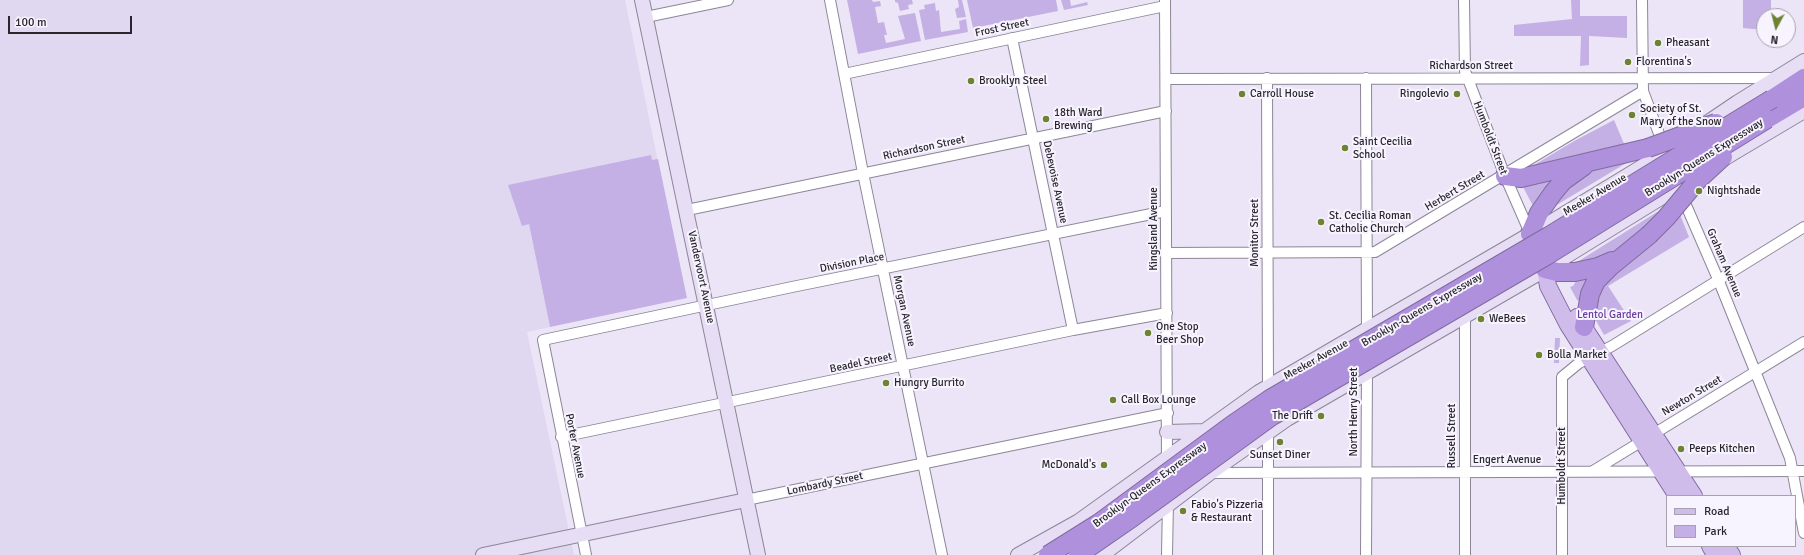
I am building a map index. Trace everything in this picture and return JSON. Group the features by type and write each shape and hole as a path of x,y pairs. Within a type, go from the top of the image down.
{"highway":[{"name":"Brooklyn-Queens Expressway","path":"1048,555 1099,523 1270,399 1549,236 1804,78"},
{"name":"Brooklyn-Queens Expressway","path":"1078,555 1134,517 1272,416 1546,256 1804,96"},
{"path":"1504,176 1521,178 1667,142 1772,99"},
{"path":"1584,327 1594,285 1611,266 1666,218 1704,174 1767,119"},
{"path":"1530,234 1539,213 1558,186 1575,172 1602,158"},
{"path":"1545,270 1562,273 1582,271 1606,264 1623,256"}],"main road":[{"name":"Vandervoort Avenue","path":"642,0 758,555"},
{"name":"Meeker Avenue","path":"1018,555 1079,521 1268,387 1530,234 1666,152 1738,102 1804,61"},
{"path":"1102,555 1210,473 1287,418 1545,270 1804,111"},
{"name":"Humboldt Street","path":"1530,234 1545,270"},
{"path":"1545,270 1559,284 1575,315 1584,327 1595,355 1647,438 1661,472 1676,495"},
{"path":"1545,270 1548,286 1553,298 1571,330 1595,355"},
{"path":"1167,432 1206,431"},
{"path":"1647,438 1678,472 1693,495"},
{"name":"Lombardy Street","path":"483,555 746,500"}],"street":[{"path":"646,18 728,0"},
{"name":"Morgan Avenue","path":"830,0 863,173 942,555"},
{"name":"Humboldt Street","path":"1464,0 1465,71 1504,176 1530,234"},
{"name":"Graham Avenue","path":"1642,0 1643,91 1679,187 1756,371 1790,458 1799,471 1804,533"},
{"name":"Frost Street","path":"844,74 1012,38 1167,2"},
{"name":"Kingsland Avenue","path":"1167,2 1166,253 1168,413 1167,458 1159,487 1167,506 1167,555"},
{"name":"Debevoise Avenue","path":"1012,38 1073,330"},
{"name":"Monitor Street","path":"1267,78 1268,387"},
{"name":"North Henry Street","path":"1366,78 1366,555"},
{"name":"Richardson Street","path":"1166,79 1777,78"},
{"name":"Herbert Street","path":"1166,253 1375,252 1504,176 1643,91"},
{"name":"Richardson Street","path":"687,210 1166,111"},
{"name":"Division Place","path":"543,340 792,287 883,270 1166,211"},
{"path":"1595,355 1804,227"},
{"name":"Beadel Street","path":"561,437 1073,330 1167,313"},
{"name":"Russell Street","path":"1464,316 1465,555"},
{"name":"Porter Avenue","path":"543,340 561,437 586,555"},
{"name":"Newton Street","path":"1592,472 1804,342"},
{"name":"Humboldt Street","path":"1562,555 1562,377 1579,363 1595,355"},
{"name":"Lombardy Street","path":"746,500 1168,413"},
{"path":"1268,432 1268,555"},
{"name":"Engert Avenue","path":"1210,473 1799,471"}],"shaded area":[{"path":"0,0 625,0 658,162 522,190 550,327 527,332 574,555 0,555"}],"green space":[{"path":"847,0 872,0 873,2 880,1 881,6 875,7 878,23 884,22 887,35 884,35 886,43 905,39 898,16 915,13 921,41 858,54"},
{"path":"895,0 912,0 913,4 908,5 909,9 900,11 898,3 895,2"},
{"path":"958,0 962,0 966,17 957,18 955,9 959,7"},
{"path":"967,0 1056,0 1058,11 973,28"},
{"path":"1061,0 1070,0 1071,6 1087,2 1088,5 1064,10"},
{"path":"1571,0 1580,0 1580,16 1627,16 1627,38 1589,36 1589,65 1580,66 1581,36 1514,36 1514,25 1572,19"},
{"path":"1743,0 1771,0 1771,8 1756,8 1756,29 1743,28"},
{"path":"935,3 936,11 939,10 941,32 960,29 959,21 966,19 968,32 925,40 919,10 925,9 924,5"},
{"path":"1614,120 1625,146 1534,165 1576,140"},
{"path":"651,155 652,160 658,159 687,298 550,327 529,224 522,226 508,185"},
{"path":"1633,159 1550,209 1554,198 1592,167"},
{"path":"1557,176 1534,208 1521,183"},
{"path":"1665,207 1627,245 1605,257 1574,264"},
{"name":"Lentol Garden","path":"1679,212 1689,237 1608,286 1631,321 1604,335 1595,319 1593,310 1596,290"},
{"path":"1589,274 1583,302 1577,300 1570,287 1573,286 1576,281"},
{"path":"1555,338 1560,338 1559,363 1554,363"}],"place":[{"name":"Pheasant","path":"1658,43"},
{"name":"Florentina's","path":"1628,62"},
{"name":"Brooklyn Steel","path":"971,81"},
{"name":"Carroll House","path":"1242,94"},
{"name":"Ringolevio","path":"1457,94"},
{"name":"Society of St. Mary of the Snow","path":"1632,115"},
{"name":"18th Ward Brewing","path":"1046,119"},
{"name":"Saint Cecilia School","path":"1345,148"},
{"name":"Nightshade","path":"1699,191"},
{"name":"St. Cecilia Roman Catholic Church","path":"1321,222"},
{"name":"WeBees","path":"1481,319"},
{"name":"One Stop Beer Shop","path":"1148,333"},
{"name":"Bolla Market","path":"1539,355"},
{"name":"Hungry Burrito","path":"886,383"},
{"name":"Call Box Lounge","path":"1113,400"},
{"name":"The Drift","path":"1321,416"},
{"name":"Sunset Diner","path":"1280,442"},
{"name":"Peeps Kitchen","path":"1681,449"},
{"name":"McDonald's","path":"1104,465"},
{"name":"Fabio's Pizzeria & Restaurant","path":"1183,511"}]}
